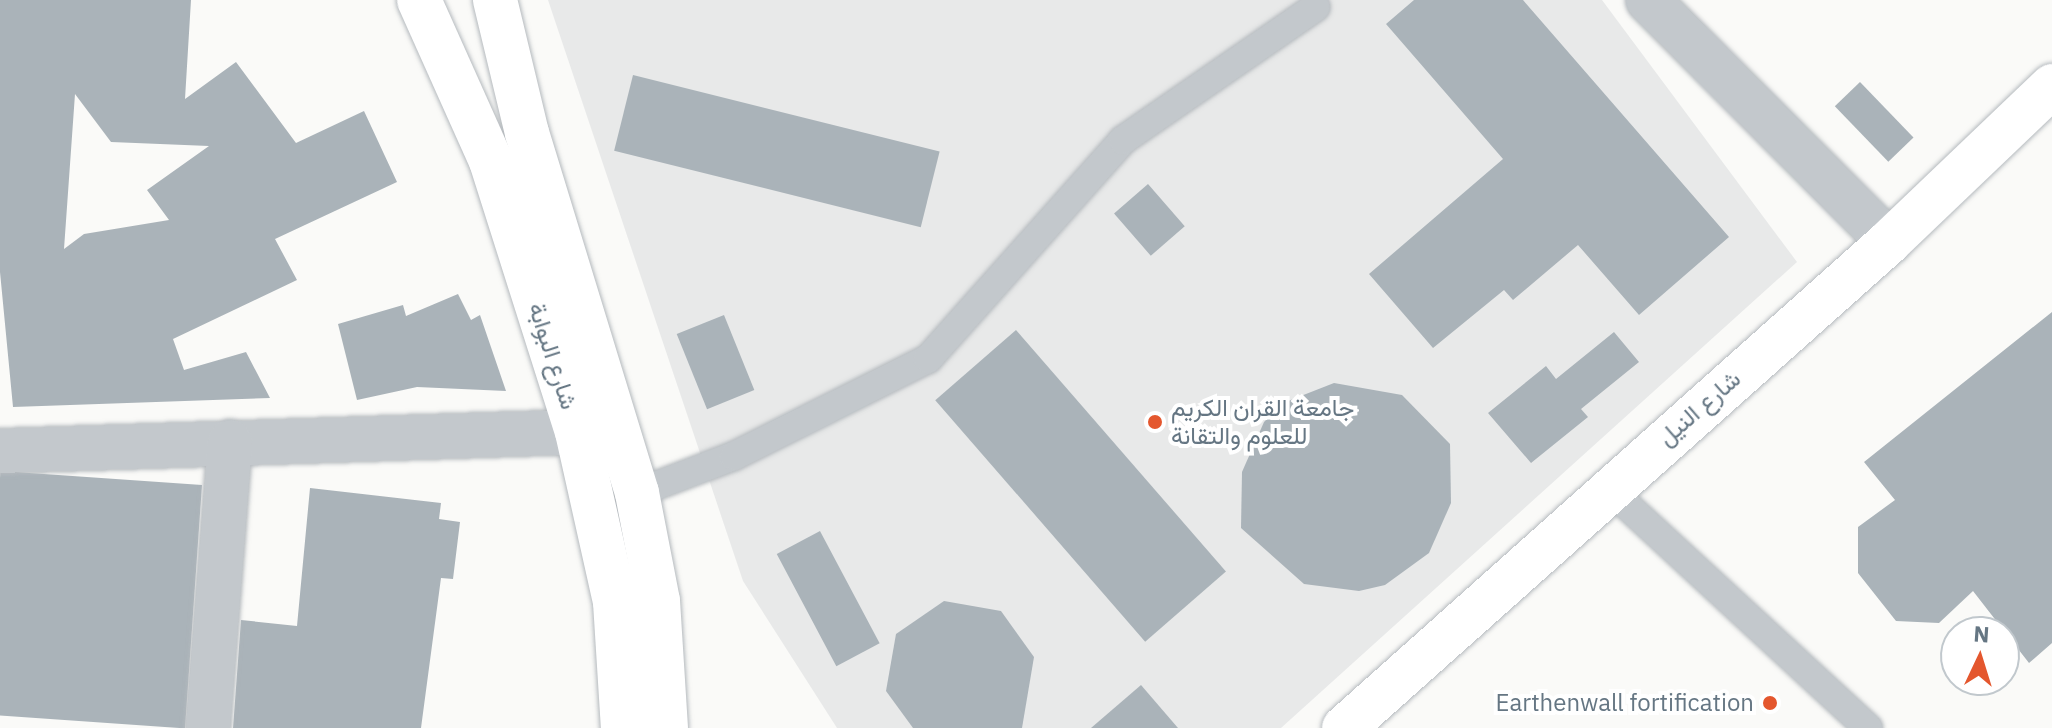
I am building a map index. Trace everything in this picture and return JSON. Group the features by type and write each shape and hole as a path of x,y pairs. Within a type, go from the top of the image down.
{"main road":[{"name":"شارع البوابة","path":"419,0 491,161 577,432 615,602 623,728"},
{"name":"شارع البوابة","path":"495,0 527,133 637,493 658,601 666,728"},
{"name":"شارع النيل","path":"1344,728 1608,488 1889,242 2052,86"}],"street":[{"path":"1648,0 1889,242"},
{"path":"0,451 577,432"},
{"path":"208,728 230,442"}],"lane":[{"path":"637,493 734,456 928,359 1123,140 1316,7"},
{"path":"1608,488 1868,728"}],"shaded area":[{"name":"جامعة القران الكريم للعلوم والتقانة","path":"548,0 1602,0 1797,262 1281,728 837,728 743,581"}],"building":[{"path":"0,0 191,0 185,99 236,62 296,143 364,111 397,182 275,239 297,280 173,339 184,370 246,352 270,398 13,407 0,272","holes":["75,94 111,142 209,146 147,190 169,220 84,234 64,249"]},
{"path":"1414,0 1523,0 1729,237 1639,315 1578,245 1513,300 1504,290 1433,348 1369,274 1503,159 1386,24"},
{"path":"633,75 940,151 921,227 614,151"},
{"path":"1860,82 1913,137 1888,162 1835,106"},
{"path":"1148,184 1185,226 1151,256 1114,214"},
{"path":"458,294 471,320 480,315 506,391 417,387 357,400 338,324 403,305 406,316"},
{"path":"2052,312 2052,643 2029,663 2020,651 2020,616 1992,616 1973,591 1946,616 1940,616 1939,623 1896,621 1858,573 1858,527 1895,500 1864,462"},
{"path":"724,315 754,390 707,409 677,334"},
{"path":"1016,330 1226,572 1145,642 935,400"},
{"path":"1614,332 1639,362 1581,409 1588,417 1531,463 1488,413 1546,366 1556,379"},
{"path":"1334,383 1402,395 1450,444 1451,503 1429,553 1385,585 1359,591 1304,584 1241,528 1242,472 1264,422 1283,403"},
{"path":"0,471 202,485 185,728 0,715"},
{"path":"310,488 441,503 439,519 460,522 453,579 441,578 421,728 233,728 241,620 297,626"},
{"path":"820,531 880,643 836,666 777,554"},
{"path":"944,601 1001,611 1034,657 1022,728 913,728 886,691 896,634"},
{"path":"1141,685 1178,728 1091,728"}],"place":[{"name":"جامعة القران الكريم للعلوم والتقانة","path":"1155,422"},
{"name":"Earthenwall fortification","path":"1770,703"}]}
